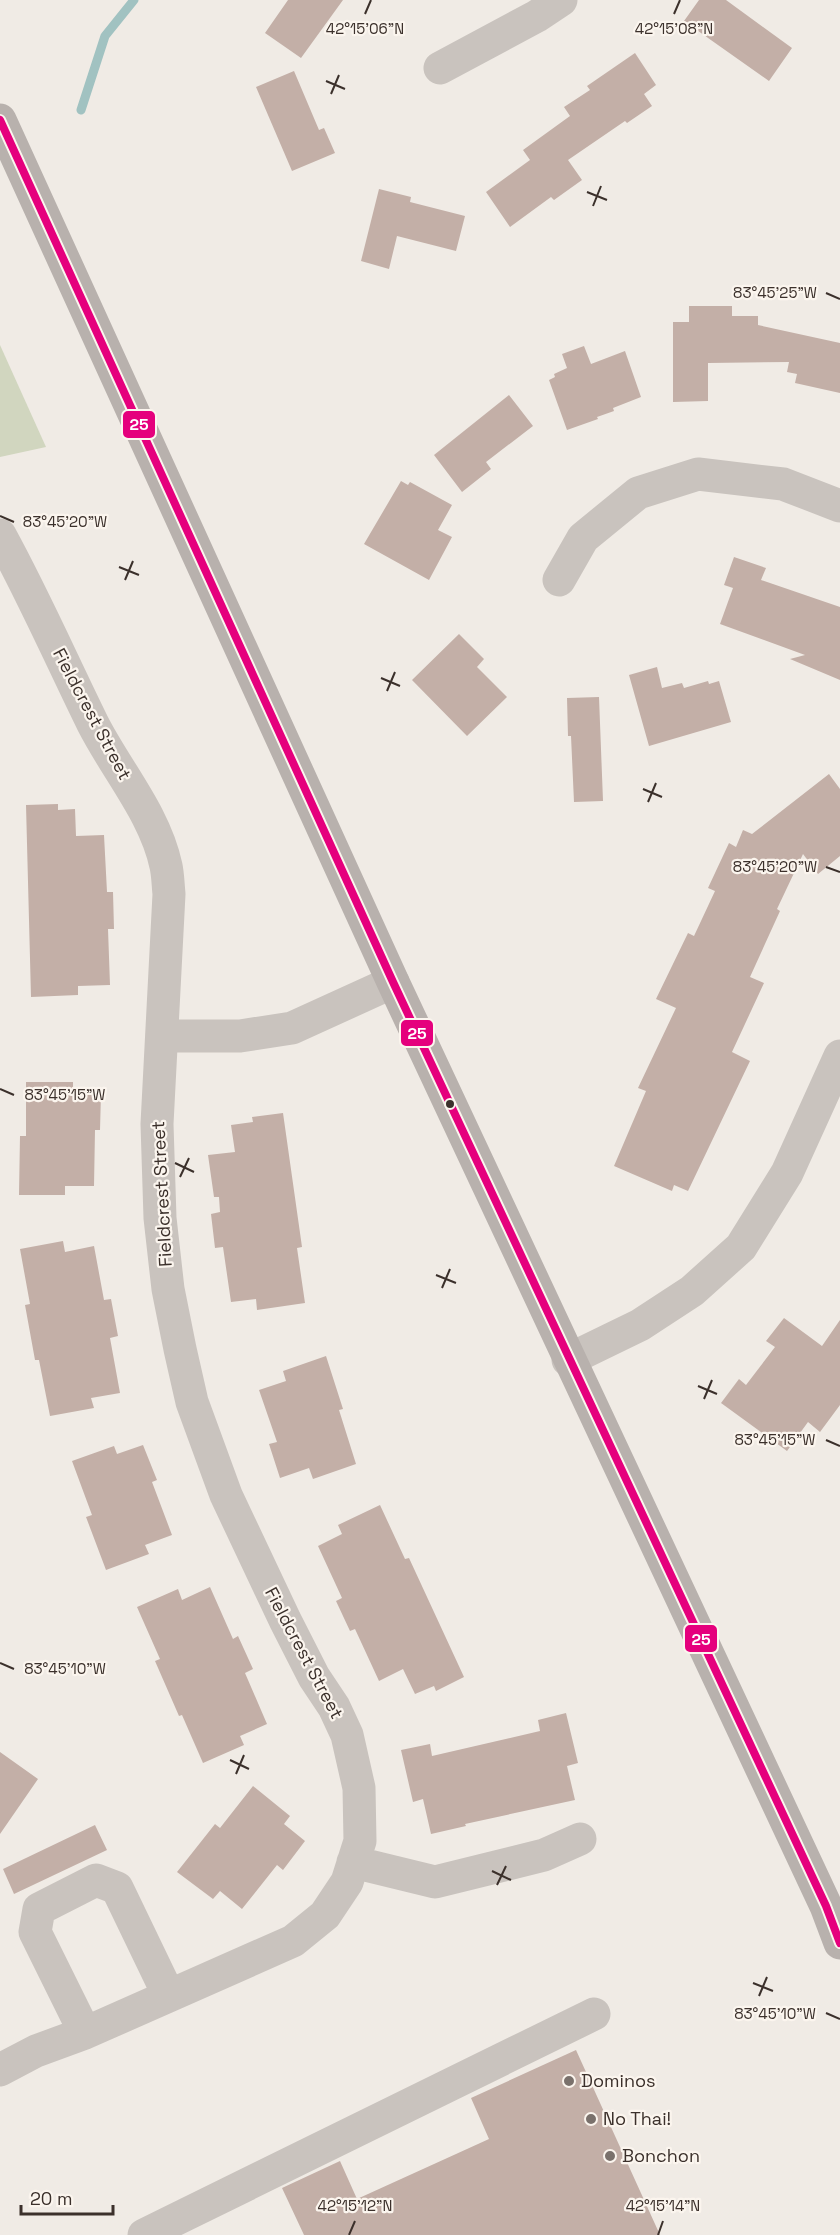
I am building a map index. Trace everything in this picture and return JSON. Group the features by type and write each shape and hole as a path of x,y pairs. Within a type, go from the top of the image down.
{"main road":[{"path":"0,120 393,982 568,1360 821,1896 840,1943"}],"street":[{"path":"440,68 537,16 561,0"},
{"path":"559,580 583,538 638,493 698,474 783,484 840,506"},
{"name":"Fieldcrest Street","path":"0,535 95,727 144,810 157,837 166,866 169,894 157,1124 160,1218 168,1289 192,1402 226,1495 314,1677 334,1707 347,1736 359,1788 360,1841 347,1882 325,1915 293,1941 85,2033 36,2052 0,2070"},
{"path":"162,1036 240,1036 292,1028 393,982"},
{"path":"568,1360 649,1319 692,1291 741,1247 787,1173 840,1056"},
{"path":"353,1862 435,1882 544,1855 580,1839"},
{"path":"85,2033 34,1932 39,1909 96,1880 117,1888 169,1996"},
{"path":"144,2235 594,2014"}],"green space":[{"path":"0,345 46,447 0,457"}],"building":[{"path":"288,0 343,0 301,58 265,33"},
{"path":"699,0 726,0 792,48 769,81 684,21"},
{"path":"635,53 656,85 644,94 652,106 627,123 625,121 568,160 582,180 554,200 551,197 510,227 486,192 530,160 523,150 570,116 564,107 590,90 587,86"},
{"path":"294,71 319,130 324,128 335,153 292,171 256,87"},
{"path":"379,189 411,197 410,202 465,216 456,251 397,236 389,269 361,261"},
{"path":"689,306 732,306 732,316 758,316 758,325 840,343 840,393 795,383 797,374 787,372 789,362 708,363 708,401 673,402 673,322 689,322"},
{"path":"584,346 591,364 625,351 641,397 613,408 614,411 597,417 598,419 567,430 549,380 555,377 554,374 567,368 562,354"},
{"path":"509,395 533,426 486,462 491,469 462,492 434,455"},
{"path":"401,481 408,485 410,482 452,505 438,530 452,537 429,580 364,544"},
{"path":"734,557 766,568 761,580 840,607 840,680 790,659 805,655 720,624 733,588 724,585"},
{"path":"459,634 484,659 477,667 507,697 467,736 412,680"},
{"path":"657,667 662,688 682,683 684,688 708,681 709,684 719,681 731,722 649,746 629,675"},
{"path":"599,697 603,801 574,802 567,698"},
{"path":"829,774 840,789 840,856 818,874 803,854 777,909 780,911 750,977 764,983 732,1052 750,1061 688,1191 674,1185 672,1191 614,1166 646,1091 638,1088 676,1008 656,999 688,933 694,936 715,891 708,888 729,843 736,847 743,830 752,834"},
{"path":"58,804 58,810 75,809 76,836 104,835 107,892 113,892 114,929 108,929 110,985 78,986 78,995 31,997 26,805"},
{"path":"26,1082 73,1082 73,1093 101,1093 100,1130 95,1130 94,1186 65,1186 65,1195 19,1195 20,1136 26,1136"},
{"path":"283,1113 302,1247 297,1248 305,1303 257,1310 256,1299 231,1302 223,1247 215,1248 211,1214 220,1212 219,1197 214,1197 208,1155 235,1152 231,1125 253,1122 252,1117"},
{"path":"63,1241 65,1252 94,1246 104,1300 111,1299 118,1336 110,1338 120,1393 91,1398 94,1408 50,1416 39,1360 35,1360 25,1305 30,1304 20,1249"},
{"path":"784,1318 822,1346 840,1320 840,1405 820,1432 808,1422 787,1451 721,1403 739,1379 746,1385 775,1347 766,1341"},
{"path":"326,1356 343,1409 339,1410 356,1464 313,1479 309,1468 280,1478 269,1444 277,1442 259,1390 286,1381 283,1371"},
{"path":"143,1445 157,1480 152,1482 172,1535 145,1545 149,1554 106,1570 86,1517 92,1515 72,1461 114,1446 117,1454"},
{"path":"380,1505 405,1559 409,1558 464,1677 436,1691 434,1686 415,1694 403,1669 379,1681 355,1629 350,1631 336,1601 342,1598 318,1546 342,1534 338,1525"},
{"path":"210,1587 233,1639 238,1636 253,1669 245,1673 267,1724 240,1736 244,1745 203,1763 155,1661 160,1659 137,1607 178,1589 182,1600"},
{"path":"566,1713 578,1763 567,1766 575,1800 465,1824 466,1826 431,1834 423,1799 413,1802 401,1750 430,1744 432,1756 540,1731 538,1720"},
{"path":"0,1752 38,1779 0,1834"},
{"path":"253,1786 290,1816 284,1824 305,1841 283,1870 277,1865 242,1909 220,1891 213,1899 177,1872 215,1824 220,1828"},
{"path":"95,1825 107,1850 14,1894 3,1869"},
{"path":"576,2050 660,2235 304,2235 282,2188 340,2161 357,2199 489,2139 471,2098"}],"waterway":[{"path":"81,110 105,36 134,0"}],"transit line":[{"name":"25","path":"0,120 393,982 826,1906 840,1943"}],"place":[{"name":"Dominos","path":"569,2081"},
{"name":"No Thai!","path":"591,2119"},
{"name":"Bonchon","path":"610,2156"}]}
